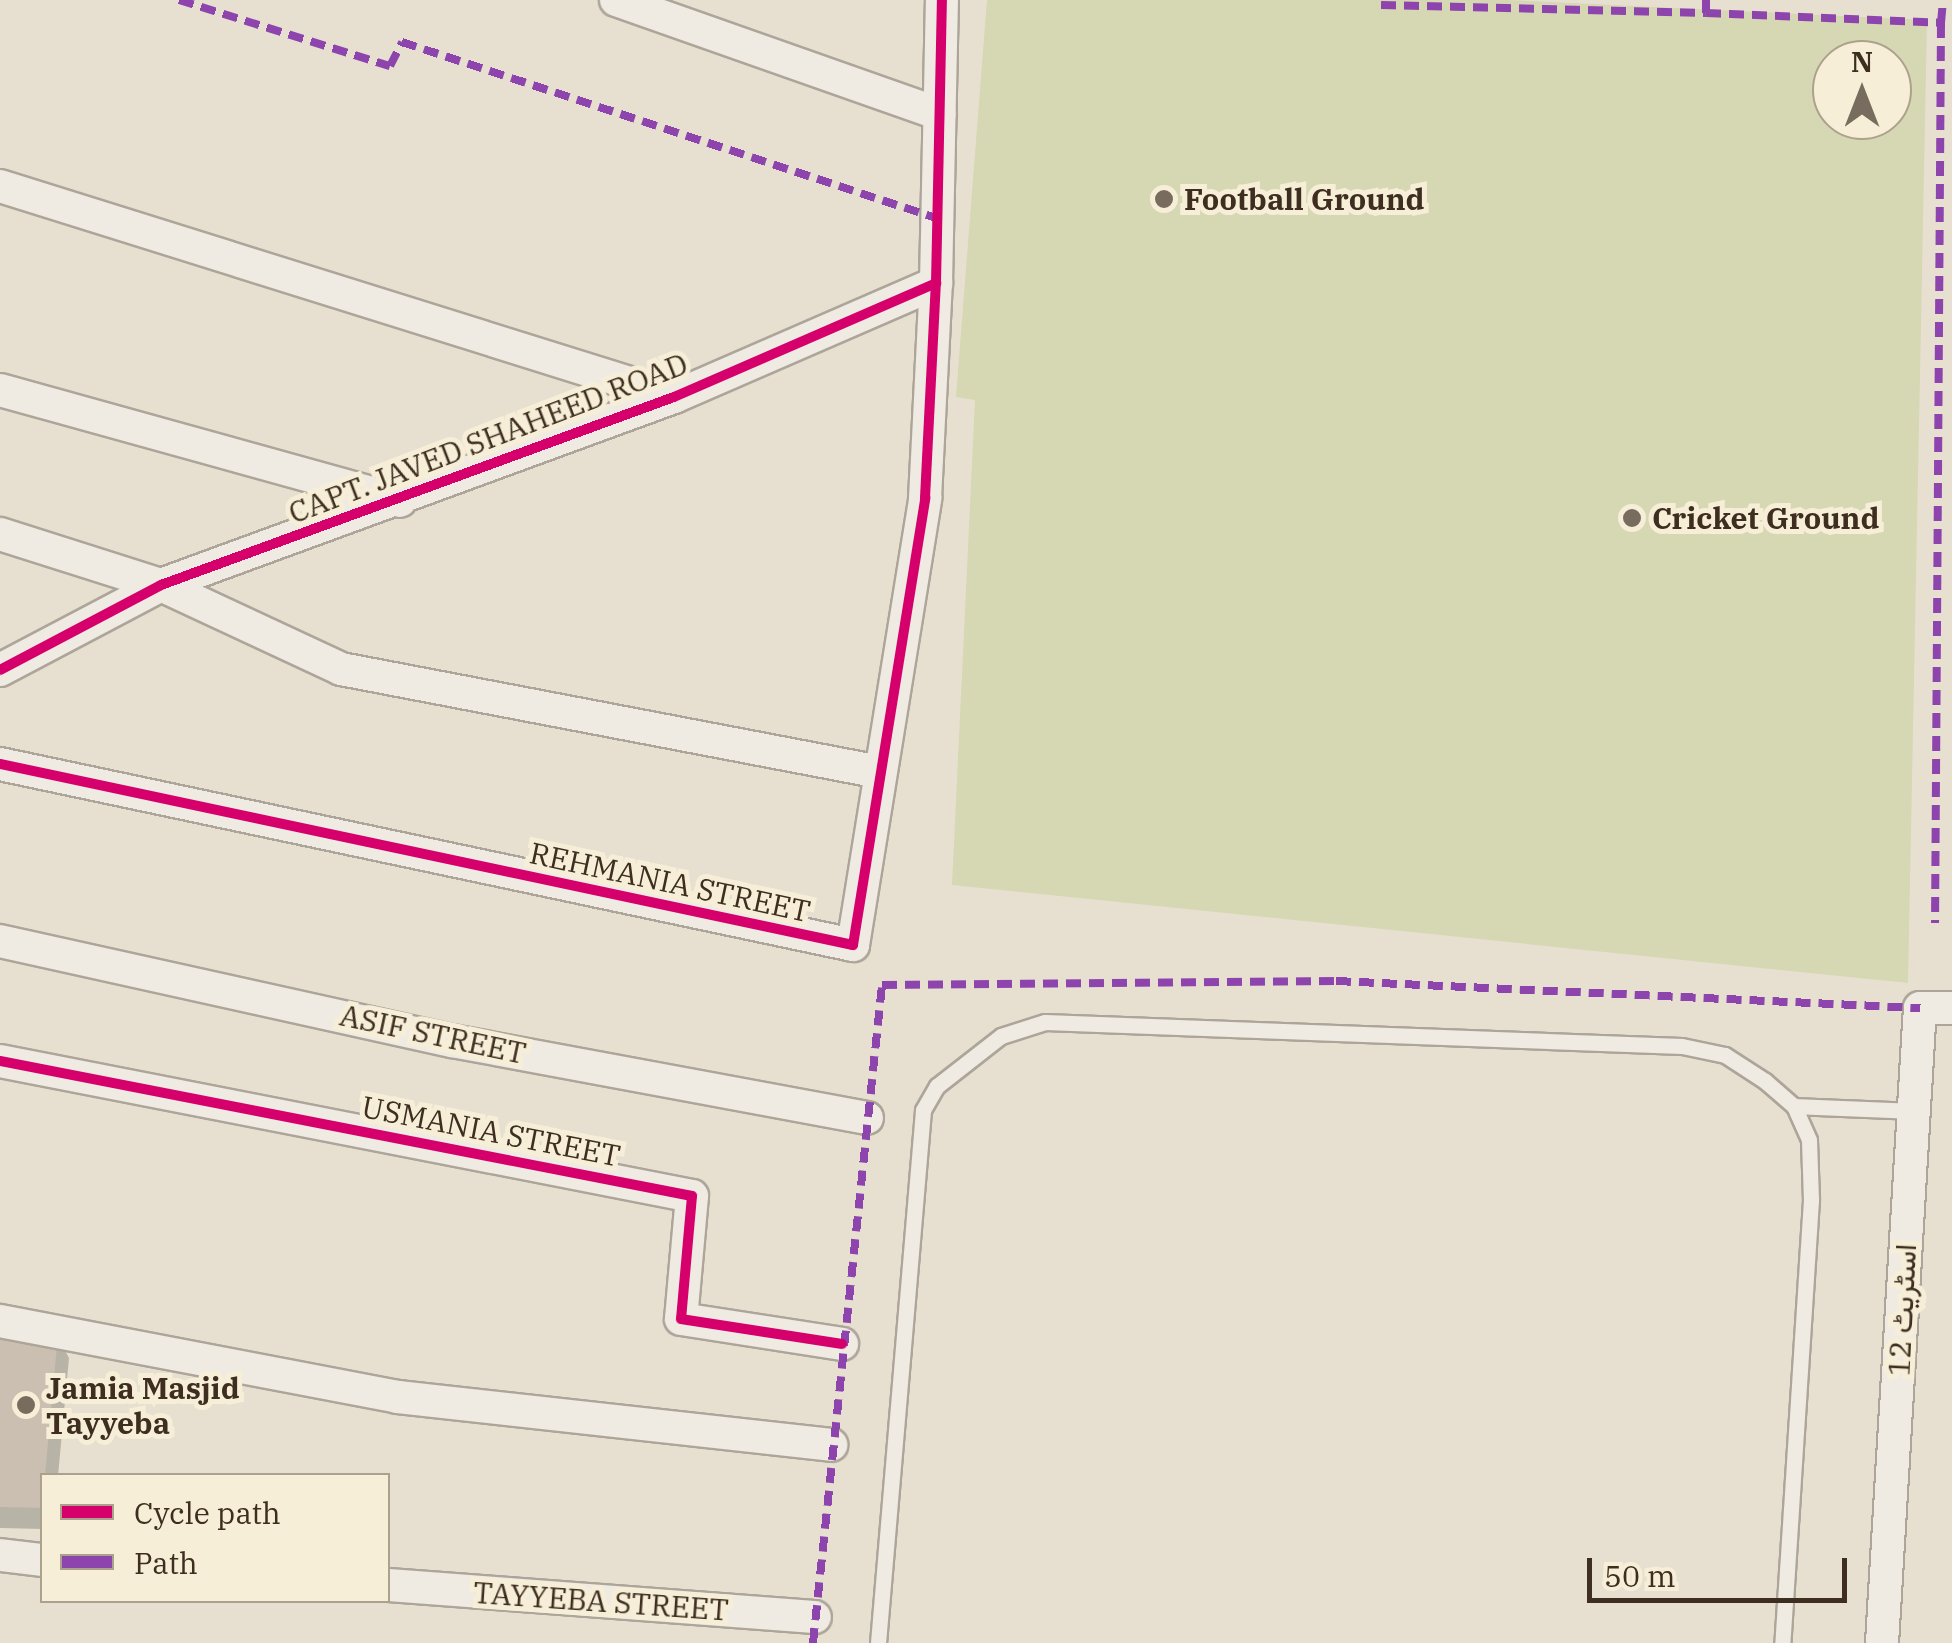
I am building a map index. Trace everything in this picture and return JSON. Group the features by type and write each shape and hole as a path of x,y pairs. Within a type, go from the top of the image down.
{"street":[{"path":"616,0 939,114"},
{"path":"936,2 936,283"},
{"path":"0,186 674,397"},
{"name":"CAPT. JAVED SHAHEED ROAD","path":"0,670 162,585 400,501 674,397 936,283"},
{"name":"REHMANIA STREET","path":"0,764 854,945 926,498 936,283"},
{"path":"0,390 400,501"},
{"path":"0,534 162,585 341,669 880,772"},
{"name":"ASIF STREET","path":"0,941 452,1041 868,1118"},
{"name":"اسٹریٹ 12","path":"1882,1643 1920,1008 1952,1008"},
{"name":"USMANIA STREET","path":"0,1061 692,1196 681,1318 842,1344"},
{"path":"0,1321 398,1396 832,1444"},
{"path":"0,1554 40,1560"},
{"name":"TAYYEBA STREET","path":"390,1585 814,1617"}],"lane":[{"path":"878,1643 922,1110 937,1086 1001,1036 1046,1022 1682,1046 1724,1055 1794,1106 1808,1140 1812,1200 1782,1643"},
{"path":"1794,1106 1914,1111"}],"green space":[{"path":"987,0 1508,0 1927,20 1908,983 952,885 975,400 956,397"}],"building":[{"name":"Jamia Masjid Tayyeba","path":"0,1323 58,1334 45,1473 40,1473 40,1508 0,1507"}],"marked path":[{"path":"179,0 390,66 402,42 936,218"},
{"path":"1706,0 1706,13 1941,23 1935,923"},
{"path":"1941,23 1943,0"},
{"path":"1381,5 1706,13"},
{"path":"813,1643 882,985 1336,981 1920,1008"}],"cycle path":[{"path":"0,670 161,585 674,397 936,283 942,0"},
{"path":"0,764 853,945 925,498 936,283"},
{"path":"0,1061 692,1196 681,1319 842,1344"}],"place":[{"name":"Football Ground","path":"1164,199"},
{"name":"Cricket Ground","path":"1632,518"},
{"name":"Jamia Masjid Tayyeba","path":"26,1405"}]}
